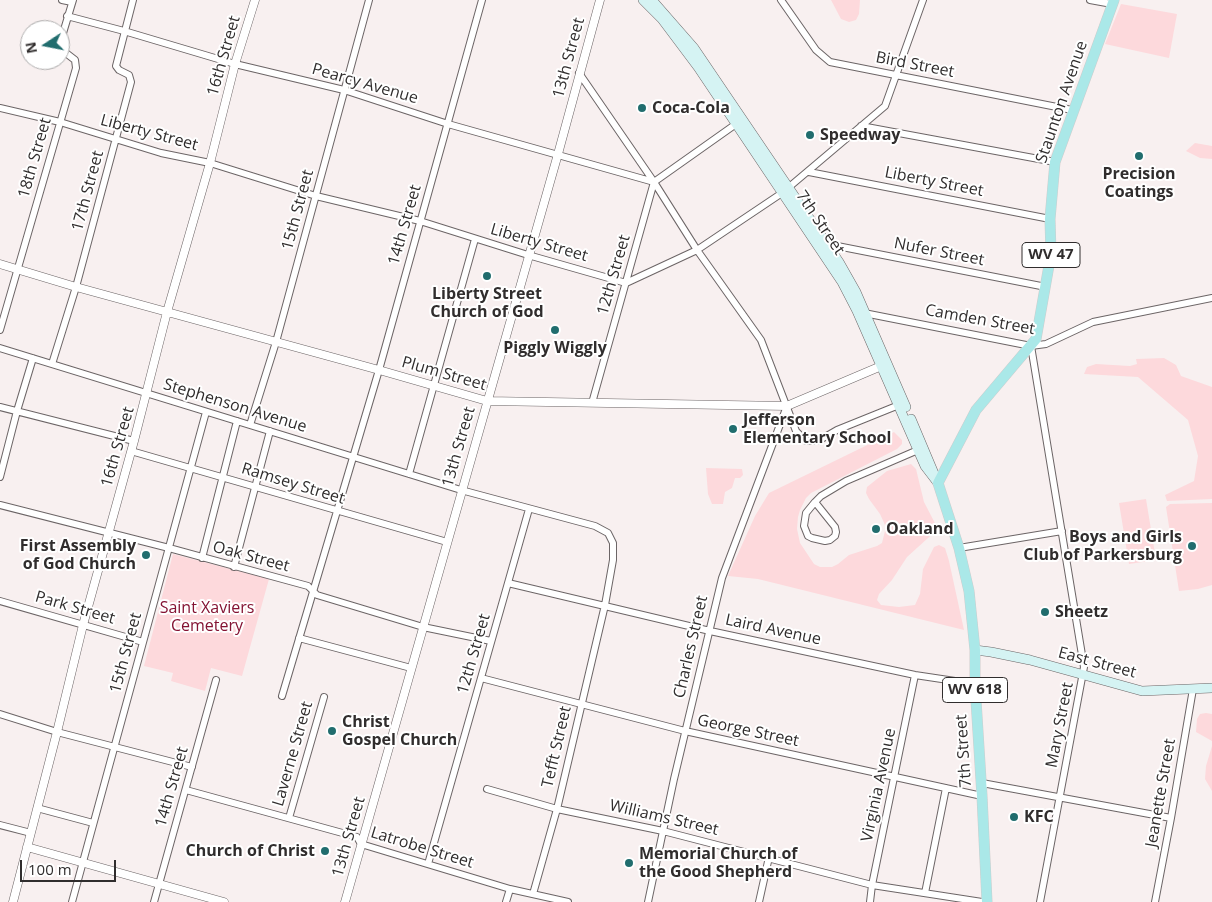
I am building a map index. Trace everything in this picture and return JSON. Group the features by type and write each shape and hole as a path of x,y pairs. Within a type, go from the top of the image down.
{"main road":[{"name":"7th Street","path":"643,0 662,19 682,45 736,124 827,244 853,285 862,312 918,450 925,466 938,483"},
{"name":"7th Street","path":"652,0 694,48 862,312"},
{"name":"Staunton Avenue","path":"938,483 976,410 1036,339 1051,254 1050,219 1055,162 1072,110 1113,2"},
{"name":"7th Street","path":"884,365 938,483 959,548 968,590 975,650 975,684 982,783 987,902"},
{"name":"East Street","path":"975,650 1030,660 1142,691 1212,688"}],"street":[{"path":"62,0 72,1"},
{"name":"17th Street","path":"52,364 76,287 131,82 129,75 119,70 116,66 133,0"},
{"name":"16th Street","path":"13,902 83,625 147,394 167,312 210,163 235,64 255,0"},
{"name":"15th Street","path":"250,425 276,342 369,0"},
{"name":"14th Street","path":"282,696 379,370 482,0"},
{"name":"13th Street","path":"345,902 600,0"},
{"name":"Bird Street","path":"782,0 816,50 824,58 837,64 1072,110"},
{"path":"626,283 697,250 786,190 885,106 923,0"},
{"path":"1090,0 1113,2"},
{"name":"18th Street","path":"0,330 76,68 75,60 62,50 60,43 72,1"},
{"name":"Pearcy Avenue","path":"67,16 235,64 344,90 448,124 654,182"},
{"path":"579,73 654,182 697,250 761,340 796,431 806,441 818,441 837,430 899,405"},
{"name":"Liberty Street","path":"0,108 60,122 116,138 161,154 210,163 316,196 420,222 626,283"},
{"path":"654,182 736,124"},
{"path":"862,126 1055,162"},
{"name":"Liberty Street","path":"809,172 1050,219"},
{"name":"12th Street","path":"592,403 654,182"},
{"path":"409,474 475,239"},
{"name":"Nufer Street","path":"827,244 1046,287"},
{"name":"Plum Street","path":"0,264 76,287 486,401 787,406 884,365"},
{"name":"Camden Street","path":"862,312 1031,346 1046,344 1093,322 1212,298"},
{"name":"Mary Street","path":"1031,346 1084,667 1084,676 1040,902"},
{"name":"Stephenson Avenue","path":"0,348 461,490 566,519"},
{"path":"0,476 3,453 33,358"},
{"path":"0,406 134,441"},
{"name":"Charles Street","path":"648,902 722,578 787,406"},
{"name":"15th Street","path":"72,902 206,412"},
{"path":"202,558 237,421"},
{"path":"234,567 270,432"},
{"path":"815,502 835,527 835,536 830,540 825,541 808,536 804,526 806,513 815,502 821,496 846,481 918,450"},
{"name":"Ramsey Street","path":"131,451 447,542"},
{"name":"Oak Street","path":"0,505 308,586 317,595 423,627 491,641"},
{"name":"12th Street","path":"428,864 530,509"},
{"name":"Tefft Street","path":"534,894 557,809 605,605 613,560 614,543 608,534 594,526 566,519"},
{"path":"959,548 1062,531"},
{"name":"Laird Avenue","path":"508,583 710,631 915,674 975,684"},
{"name":"Park Street","path":"0,601 143,642"},
{"path":"299,638 411,668"},
{"name":"Virginia Avenue","path":"870,902 915,674"},
{"name":"George Street","path":"482,678 686,731 982,796"},
{"name":"14th Street","path":"154,902 216,680"},
{"name":"Jeanette Street","path":"1154,902 1171,818 1193,690"},
{"name":"Laverne Street","path":"289,818 324,697"},
{"path":"0,714 57,732 192,767"},
{"path":"982,783 1171,818"},
{"path":"925,893 946,788"},
{"name":"Williams Street","path":"487,789 557,809 663,831 872,885 982,902"},
{"name":"Latrobe Street","path":"186,790 357,837 361,844 510,888 568,902"},
{"path":"37,808 94,823"},
{"path":"0,825 31,833"},
{"path":"27,847 82,864 224,902"},
{"path":"760,902 769,857"},
{"path":"506,902 510,888"}],"green space":[{"path":"831,0 860,0 859,14 856,20 849,22 841,19"},
{"path":"1121,4 1177,14 1169,58 1105,44"},
{"path":"1195,143 1212,146 1212,159 1200,158 1186,151"},
{"path":"1164,358 1176,365 1181,376 1212,387 1212,499 1167,501 1165,495 1194,481 1198,456 1188,420 1138,377 1084,374 1087,367 1096,364 1130,366 1137,364 1136,359"},
{"path":"894,432 902,440 902,444 897,449 811,493 806,498 798,517 797,529 800,543 814,564 820,567 832,567 849,555 882,543 885,525 866,493 867,487 887,471 911,464 916,469 924,502 938,529 907,557 892,580 879,594 877,600 881,605 899,607 915,605 920,594 923,569 934,547 939,545 945,548 949,561 964,630 758,579 728,576 755,516 769,493"},
{"path":"706,468 742,469 743,475 740,478 735,478 732,488 725,492 723,504 712,504 708,494"},
{"path":"1146,499 1156,560 1129,564 1119,503"},
{"name":"Boys and Girls Club of Parkersburg","path":"1212,503 1212,585 1179,591 1166,507 1170,504"},
{"name":"Saint Xaviers Cemetery","path":"173,554 269,579 242,676 211,668 205,691 171,681 173,673 144,666"},
{"path":"1200,714 1212,714 1212,741 1196,732 1197,719"},
{"path":"1212,746 1212,791 1205,779 1206,766"}],"place":[{"name":"Coca-Cola","path":"642,108"},
{"name":"Speedway","path":"810,135"},
{"name":"Precision Coatings","path":"1139,156"},
{"name":"Liberty Street Church of God","path":"487,276"},
{"name":"Piggly Wiggly","path":"555,330"},
{"name":"Jefferson Elementary School","path":"733,429"},
{"name":"Oakland","path":"876,529"},
{"name":"Boys and Girls Club of Parkersburg","path":"1192,546"},
{"name":"First Assembly of God Church","path":"146,555"},
{"name":"Sheetz","path":"1045,612"},
{"name":"Christ Gospel Church","path":"332,731"},
{"name":"KFC","path":"1014,817"},
{"name":"Church of Christ","path":"325,851"},
{"name":"Memorial Church of the Good Shepherd","path":"629,863"}]}
